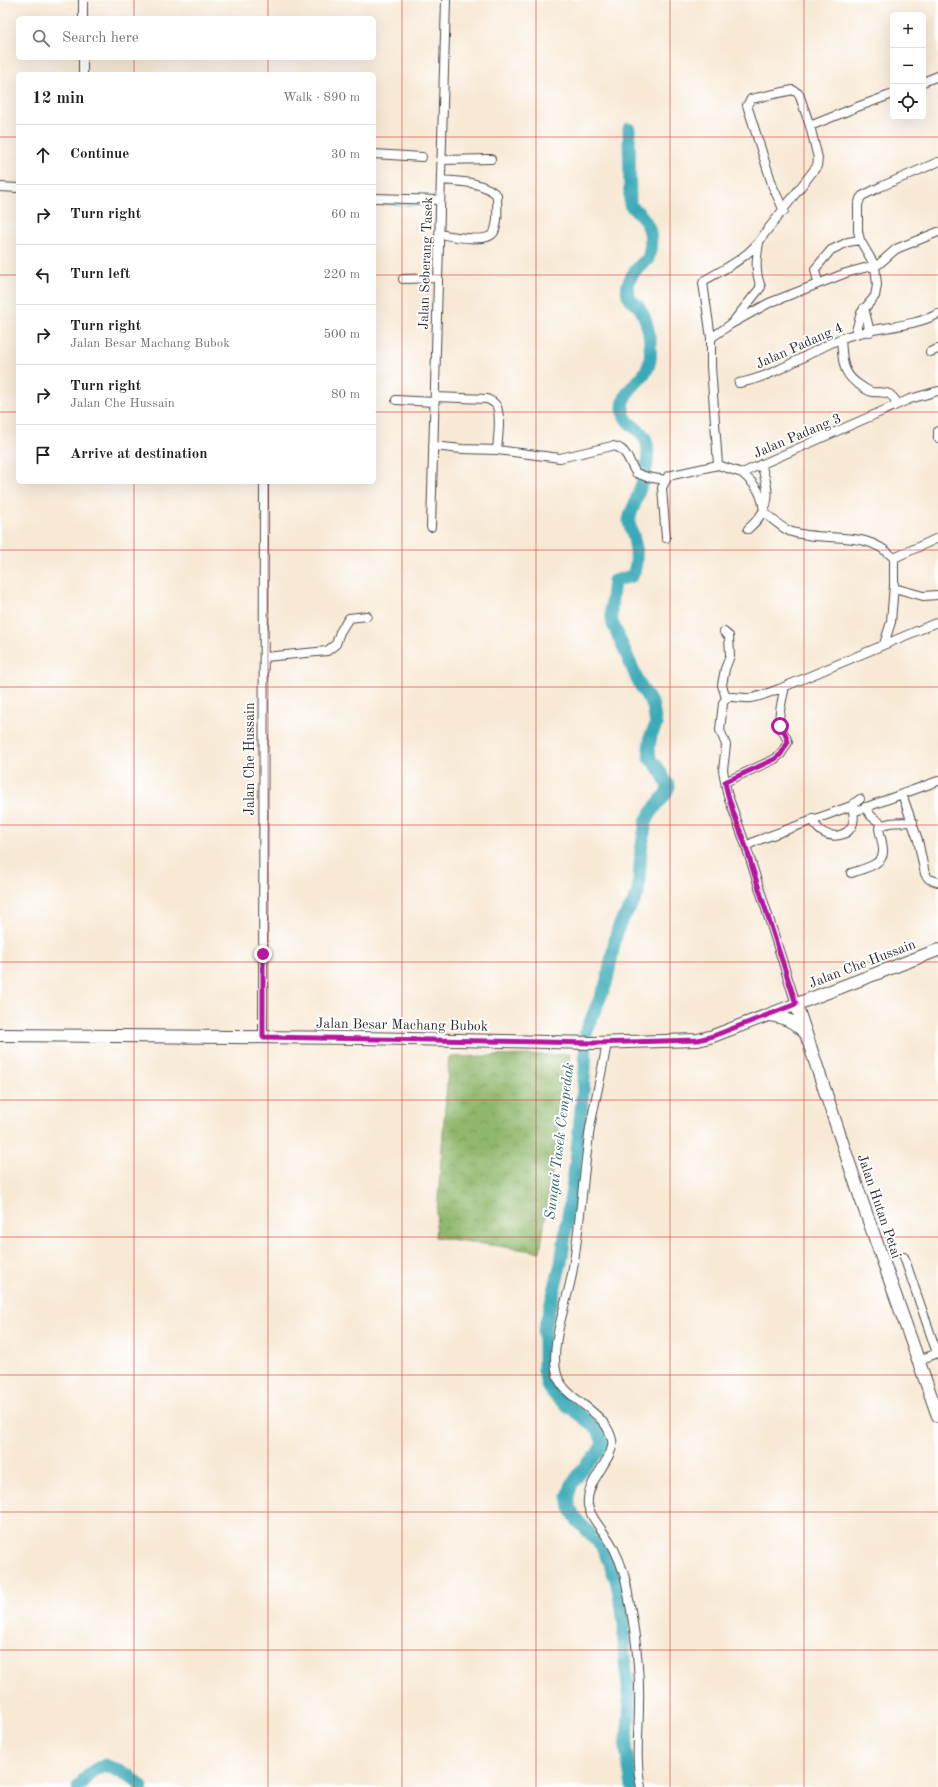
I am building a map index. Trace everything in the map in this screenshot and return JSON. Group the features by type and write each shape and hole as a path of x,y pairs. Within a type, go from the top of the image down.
{"main road":[{"name":"Jalan Che Hussain","path":"796,1004 938,950"},
{"path":"805,1031 807,1013 817,996"},
{"name":"Jalan Besar Machang Bubok","path":"0,1035 362,1038 587,1043 698,1040 713,1036 796,1004"},
{"name":"Jalan Hutan Petai","path":"796,1004 859,1193 919,1360 934,1389 938,1416"},
{"path":"768,1015 789,1020 797,1024 805,1031"}],"street":[{"path":"83,0 83,16"},
{"name":"Jalan Seberang Tasek","path":"431,527 446,0"},
{"path":"83,60 83,72"},
{"path":"926,81 938,76"},
{"path":"666,538 662,488 665,480 668,476 718,465 711,366 711,338 702,291 703,283 705,280 730,267 759,244 784,211 817,166 818,158 810,126 799,94 793,90 752,99 747,105 773,187 784,211"},
{"path":"810,126 890,95"},
{"path":"376,154 422,157"},
{"path":"441,160 491,159"},
{"path":"855,334 861,313 875,296 877,286 875,266 860,240 858,205 862,196 938,162"},
{"path":"439,234 475,238 490,236 494,232 497,214 497,195 483,185 441,180"},
{"path":"0,187 16,188"},
{"path":"376,198 440,200"},
{"path":"711,338 731,324 769,303 846,273 875,266 896,249 938,232"},
{"path":"818,283 815,269 831,250 848,242 860,240"},
{"path":"731,324 761,287 757,276 756,262 759,244"},
{"path":"403,279 438,278"},
{"path":"864,308 870,332"},
{"name":"Jalan Padang 4","path":"739,383 757,378 855,334 896,327 938,314"},
{"path":"841,339 844,367 848,375 857,384 870,392 887,392 894,397 898,404"},
{"name":"Jalan Padang 3","path":"718,465 742,473 867,419 910,398 938,391"},
{"path":"396,400 487,399 494,402 497,407 498,420 497,450"},
{"path":"938,431 938,438"},
{"path":"433,446 468,450 497,450 560,458 612,446 618,446 623,449 636,473 647,477 665,480"},
{"path":"748,529 764,512 768,501 768,490 761,464"},
{"path":"742,473 757,488 763,498 764,512 790,532 824,538 852,538 873,542 885,549 894,558 894,588 891,622 884,644"},
{"name":"Jalan Che Hussain","path":"263,1037 265,657 264,484"},
{"path":"894,558 938,538"},
{"path":"894,588 923,596 938,595"},
{"path":"265,657 328,651 336,644 340,632 349,618 367,616"},
{"path":"796,1004 746,846 727,793 724,770 726,745 720,730 723,703 729,696 739,699 752,698 785,687 938,622"},
{"path":"724,632 729,636 730,656 725,669 722,685 726,698"},
{"path":"725,782 775,759 781,754 788,742 785,733 780,726 779,720 785,687"},
{"path":"746,846 813,819 852,809 865,808 938,781"},
{"path":"902,794 913,822 925,874 928,880 938,882"},
{"path":"813,819 818,830 824,834 836,835 848,832 852,828 852,809 860,799"},
{"path":"865,808 871,816 883,825"},
{"path":"851,874 879,862 883,857 879,828 888,823 913,822"},
{"path":"607,1043 590,1130 576,1246 569,1291 560,1323 555,1361 557,1375 563,1386 592,1411 609,1431 612,1440 613,1448 591,1484 588,1495 588,1507 614,1547 623,1569 628,1592 635,1635 639,1702 637,1741 641,1787"},
{"path":"904,1257 938,1353 919,1360"}],"green space":[{"path":"570,1054 540,1252 435,1237 449,1057"}],"waterway":[{"name":"Sungai Tasek Cempedak","path":"629,129 630,205 646,222 649,228 651,242 648,259 635,271 627,288 630,299 639,307 648,328 650,360 645,373 627,394 624,400 623,408 626,419 645,438 648,460 629,520 636,550 636,566 632,576 614,581 611,607 612,622 639,683 653,706 656,725 651,735 649,748 650,759 657,766 669,786 665,795 646,821 641,851 638,893 617,931 606,984 586,1031 585,1069 576,1160 561,1263 544,1330 544,1370 547,1385 555,1396 598,1429 603,1443 598,1453 585,1466 572,1484 568,1496 570,1508 577,1520 602,1546 616,1580 624,1623 624,1655 630,1702 626,1750 632,1787"},
{"path":"376,203 429,206"},
{"path":"78,1787 87,1776 101,1766 105,1765 130,1776 142,1787"}],"route":[{"path":"263,954 263,1037 593,1043 698,1040 713,1036 796,1004 789,986 746,846 727,793 725,782 775,759 781,754 788,742 785,733 780,726"}]}
